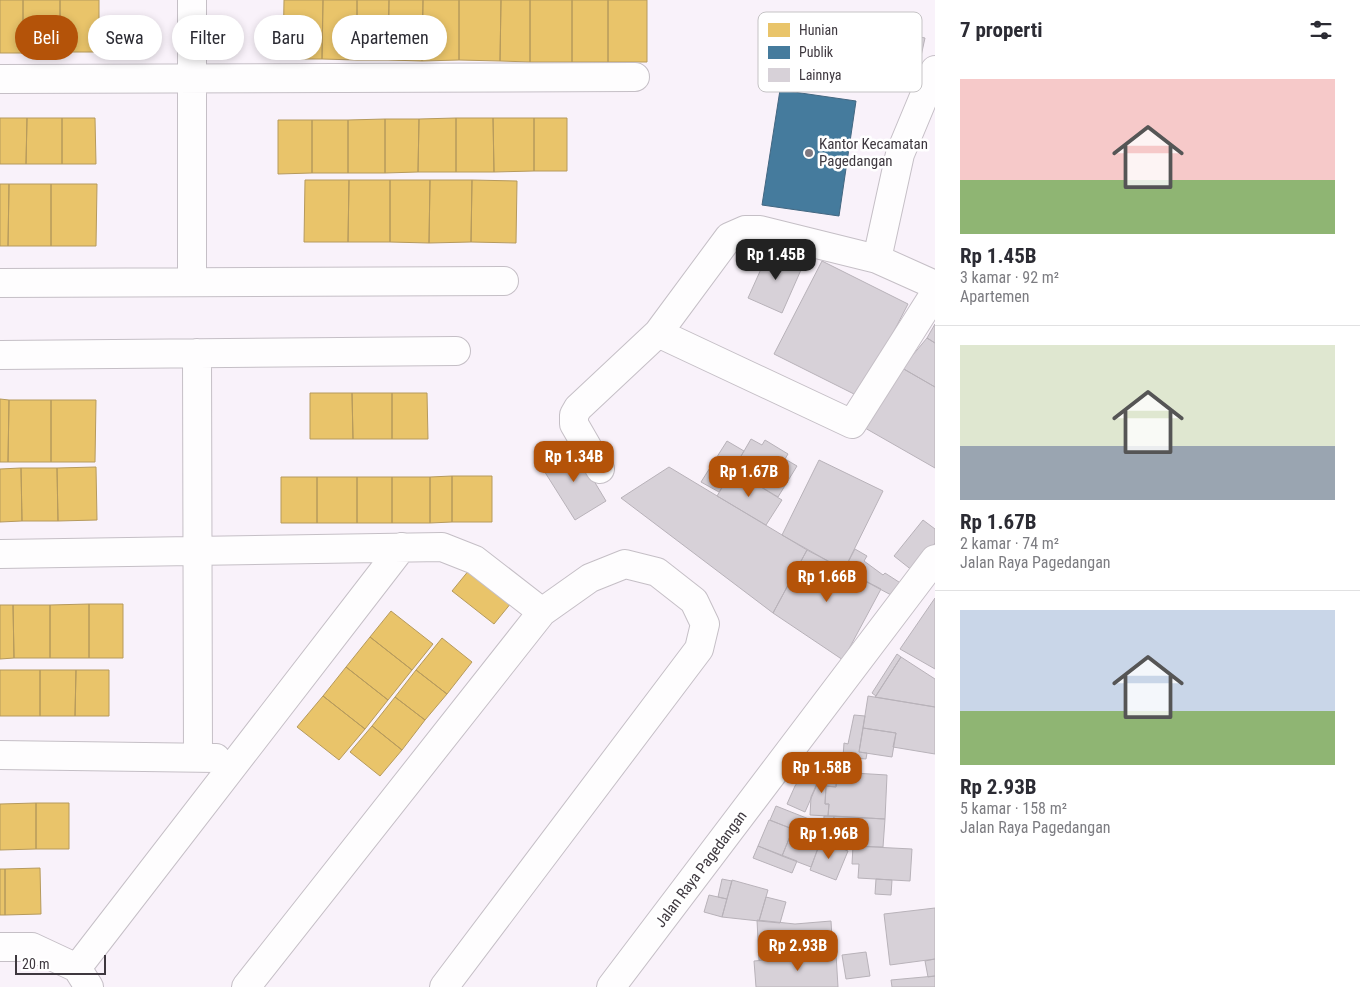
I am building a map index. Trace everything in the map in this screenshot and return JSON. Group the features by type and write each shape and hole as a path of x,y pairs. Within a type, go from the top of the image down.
{"street":[{"path":"192,0 192,282"},
{"path":"877,258 900,154 935,70"},
{"path":"0,79 635,77"},
{"path":"600,469 574,424 574,415 578,408 658,333 729,237 745,230 760,230 877,258 935,285"},
{"path":"0,283 504,281"},
{"path":"658,333 852,424 935,293"},
{"path":"0,355 456,351"},
{"path":"197,353 198,757"},
{"path":"0,947 32,947 83,978 240,758 402,547"},
{"path":"0,554 402,547 442,548 475,560 542,612"},
{"name":"Jalan Raya Pagedangan","path":"611,987 935,559"},
{"path":"246,987 542,612 590,578 625,564 657,572 694,601 705,624 699,649 444,987"},
{"path":"0,755 240,758"}],"building: Hunian":[{"path":"0,0 23,0 23,15 15,15 15,53 0,53"},
{"path":"23,0 60,0 60,15 23,15"},
{"path":"60,0 99,0 99,15 88,15 88,52 78,52 78,15 60,15"},
{"path":"284,0 323,0 322,59 322,15 284,15"},
{"path":"323,0 357,0 357,15 332,15 332,59 322,59"},
{"path":"357,0 389,0 389,15 357,15"},
{"path":"389,0 423,0 423,15 389,15"},
{"path":"423,0 459,0 459,60 422,61 447,60 447,15 423,15"},
{"path":"459,0 501,0 500,61 459,60"},
{"path":"501,0 530,0 530,62 500,61"},
{"path":"530,0 572,0 572,62 530,62"},
{"path":"572,0 608,0 608,62 572,62"},
{"path":"608,0 647,0 647,62 608,62"},
{"path":"388,60 422,60 422,61"},
{"path":"0,118 27,118 26,164 0,164"},
{"path":"27,118 62,118 62,164 26,164"},
{"path":"62,118 95,118 96,164 62,164"},
{"path":"456,118 456,172 418,172 419,119"},
{"path":"456,118 493,118 494,172 456,172"},
{"path":"493,118 534,118 534,171 494,172"},
{"path":"534,118 567,118 567,171 534,171"},
{"path":"385,119 385,173 348,173 348,120"},
{"path":"385,119 419,119 418,172 385,173"},
{"path":"278,120 312,120 312,173 278,174"},
{"path":"312,120 348,120 348,173 312,173"},
{"path":"305,180 349,180 348,242 304,242"},
{"path":"349,180 390,180 390,242 348,242"},
{"path":"390,180 430,180 429,243 390,242"},
{"path":"430,180 472,180 471,242 429,243"},
{"path":"472,180 517,181 516,243 471,242"},
{"path":"0,184 9,184 8,246 0,246"},
{"path":"9,184 51,184 51,246 8,246"},
{"path":"51,184 97,184 96,246 51,246"},
{"path":"310,393 352,393 353,439 310,439"},
{"path":"352,393 392,393 392,439 353,439"},
{"path":"392,393 427,393 428,439 392,439"},
{"path":"0,399 9,400 8,462 0,462"},
{"path":"9,400 51,400 51,462 8,462"},
{"path":"51,400 96,400 95,462 51,462"},
{"path":"96,467 97,520 58,521 57,468"},
{"path":"21,468 22,521 0,522 0,469"},
{"path":"21,468 57,468 58,521 22,521"},
{"path":"452,476 492,476 492,522 452,522"},
{"path":"452,476 452,522 430,523 430,477"},
{"path":"281,477 317,477 317,523 281,523"},
{"path":"317,477 357,477 357,523 317,523"},
{"path":"357,477 392,477 392,523 357,523"},
{"path":"392,477 430,477 430,523 392,523"},
{"path":"474,564 516,597 494,624 452,591"},
{"path":"89,604 89,658 50,658 50,605"},
{"path":"89,604 123,604 123,658 89,658"},
{"path":"0,605 13,605 14,658 0,659"},
{"path":"13,605 50,605 50,658 14,658"},
{"path":"391,611 433,644 412,670 370,637"},
{"path":"370,637 412,670 388,700 346,667"},
{"path":"442,638 472,662 447,694 416,670"},
{"path":"346,667 388,700 365,729 323,696"},
{"path":"0,670 40,670 40,716 0,716"},
{"path":"40,670 76,670 75,716 40,716"},
{"path":"76,670 109,670 109,716 75,716"},
{"path":"416,670 447,694 425,720 395,697"},
{"path":"323,696 365,729 339,760 297,727"},
{"path":"395,697 425,720 402,750 372,726"},
{"path":"372,726 402,750 380,776 350,752"},
{"path":"36,803 36,849 0,850 0,804"},
{"path":"36,803 69,803 69,849 36,849"},
{"path":"40,868 41,914 5,915 5,869"},
{"path":"0,869 5,869 5,915 0,915"}],"building: Publik":[{"name":"Kantor Kecamatan Pagedangan","path":"780,92 794,92 856,101 839,216 762,205"}],"building: Lainnya":[{"path":"922,37 925,38 922,52"},
{"path":"770,249 804,263 782,313 748,298"},
{"path":"822,261 908,304 860,397 774,354"},
{"path":"935,324 935,343 927,338"},
{"path":"927,338 935,343 935,387 902,368"},
{"path":"902,368 935,387 935,468 865,428"},
{"path":"751,439 762,445 765,440 788,454 785,459 797,466 778,497 733,470"},
{"path":"727,441 744,451 719,492 701,482"},
{"path":"573,446 606,501 575,520 541,466"},
{"path":"819,460 883,491 844,570 782,535"},
{"path":"669,467 807,550 773,613 621,498"},
{"path":"733,470 782,500 766,525 717,496"},
{"path":"923,520 935,529 935,543 913,571 894,556"},
{"path":"855,549 867,556 864,561 883,575 885,573 902,584 893,596 844,570"},
{"path":"807,550 881,589 843,660 773,613"},
{"path":"935,598 935,669 900,649"},
{"path":"897,654 901,657 876,696 872,693"},
{"path":"901,657 935,679 935,707 875,697"},
{"path":"868,696 935,707 935,754 893,747 896,733 863,728"},
{"path":"854,715 865,716 859,752 867,753 866,759 843,757 844,743 848,744"},
{"path":"863,728 896,733 892,757 859,752"},
{"path":"809,765 823,771 805,812 787,804 795,786"},
{"path":"822,772 837,772 836,787 826,786 825,804 829,804 828,816 810,815 811,797"},
{"path":"837,772 887,775 885,819 828,816 829,804 825,804 826,786 836,787"},
{"path":"776,806 814,821 809,836 770,820"},
{"path":"824,816 834,816 832,845 823,841"},
{"path":"834,816 885,819 883,847 832,845"},
{"path":"769,820 793,829 782,856 758,846"},
{"path":"793,829 821,840 811,867 782,856"},
{"path":"821,840 848,851 836,880 810,870"},
{"path":"758,846 797,861 792,873 753,858"},
{"path":"853,846 912,849 910,881 858,878 859,864 852,864"},
{"path":"722,879 732,881 727,899 718,897"},
{"path":"876,879 892,880 891,895 875,894"},
{"path":"732,880 768,890 759,921 722,917"},
{"path":"709,895 727,899 722,917 704,912"},
{"path":"766,897 786,902 780,923 759,921"},
{"path":"935,908 935,959 890,965 884,914"},
{"path":"757,920 795,924 831,921 833,955 759,960"},
{"path":"866,952 870,976 846,979 842,955"},
{"path":"836,954 838,987 756,987 754,961"},
{"path":"935,959 935,976 928,977 925,961"},
{"path":"935,976 935,987 892,987 891,980"}],"place":[{"name":"Kantor Kecamatan Pagedangan","path":"809,153"}]}
